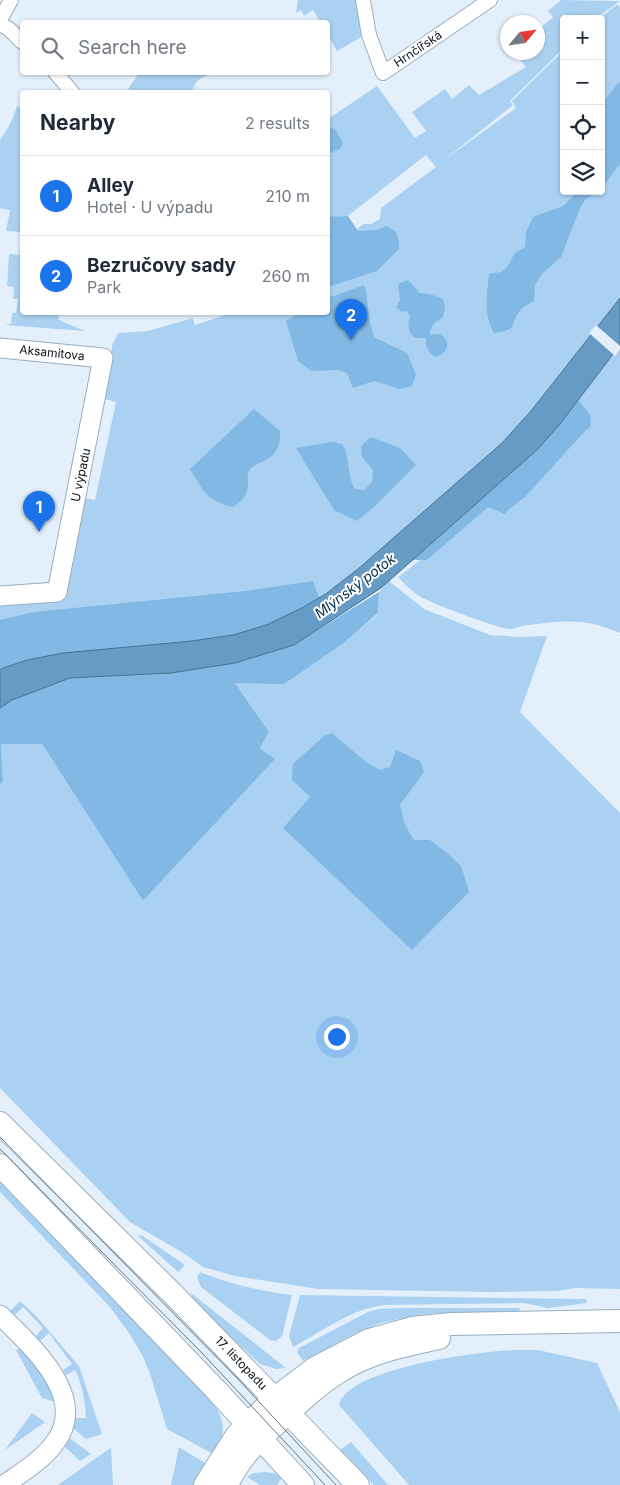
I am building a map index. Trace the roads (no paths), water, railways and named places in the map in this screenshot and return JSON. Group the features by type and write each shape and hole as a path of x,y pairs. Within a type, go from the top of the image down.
{"street":[{"name":"Hrnčířská","path":"362,0 369,35 383,73 490,0"},
{"path":"0,20 8,1"},
{"path":"0,24 9,29 20,40"},
{"path":"58,75 70,90"},
{"name":"Aksamitova","path":"0,348 103,358"},
{"name":"U výpadu","path":"0,596 57,592 103,358"},
{"name":"17. listopadu","path":"0,1122 282,1405"},
{"path":"0,1165 254,1431 303,1485"},
{"path":"0,1315 32,1348 55,1376 60,1388 65,1412 63,1428 54,1444 39,1459 4,1485"},
{"name":"17. listopadu","path":"254,1431 282,1405 315,1368 358,1345 395,1331 451,1324 620,1321"},
{"name":"17. listopadu","path":"282,1405 317,1387 342,1369 388,1350 458,1334 547,1322"},
{"path":"282,1405 358,1485"},
{"path":"205,1485 227,1449 254,1431"},
{"path":"227,1485 254,1431"}],"water":[{"name":"Mlýnský potok","path":"620,298 620,345 560,424 538,449 381,588 294,645 235,663 171,673 70,678 12,700 0,708 0,670 3,668 27,660 63,653 192,641 233,635 266,625 302,608 327,593 358,569 502,443 531,411"}],"tram line":[{"path":"0,1137 237,1378 336,1485"},
{"path":"0,1149 202,1353 325,1485"}],"place":[{"name":"Bezručovy sady","path":"351,340"},
{"name":"Alley","path":"39,532"}]}
